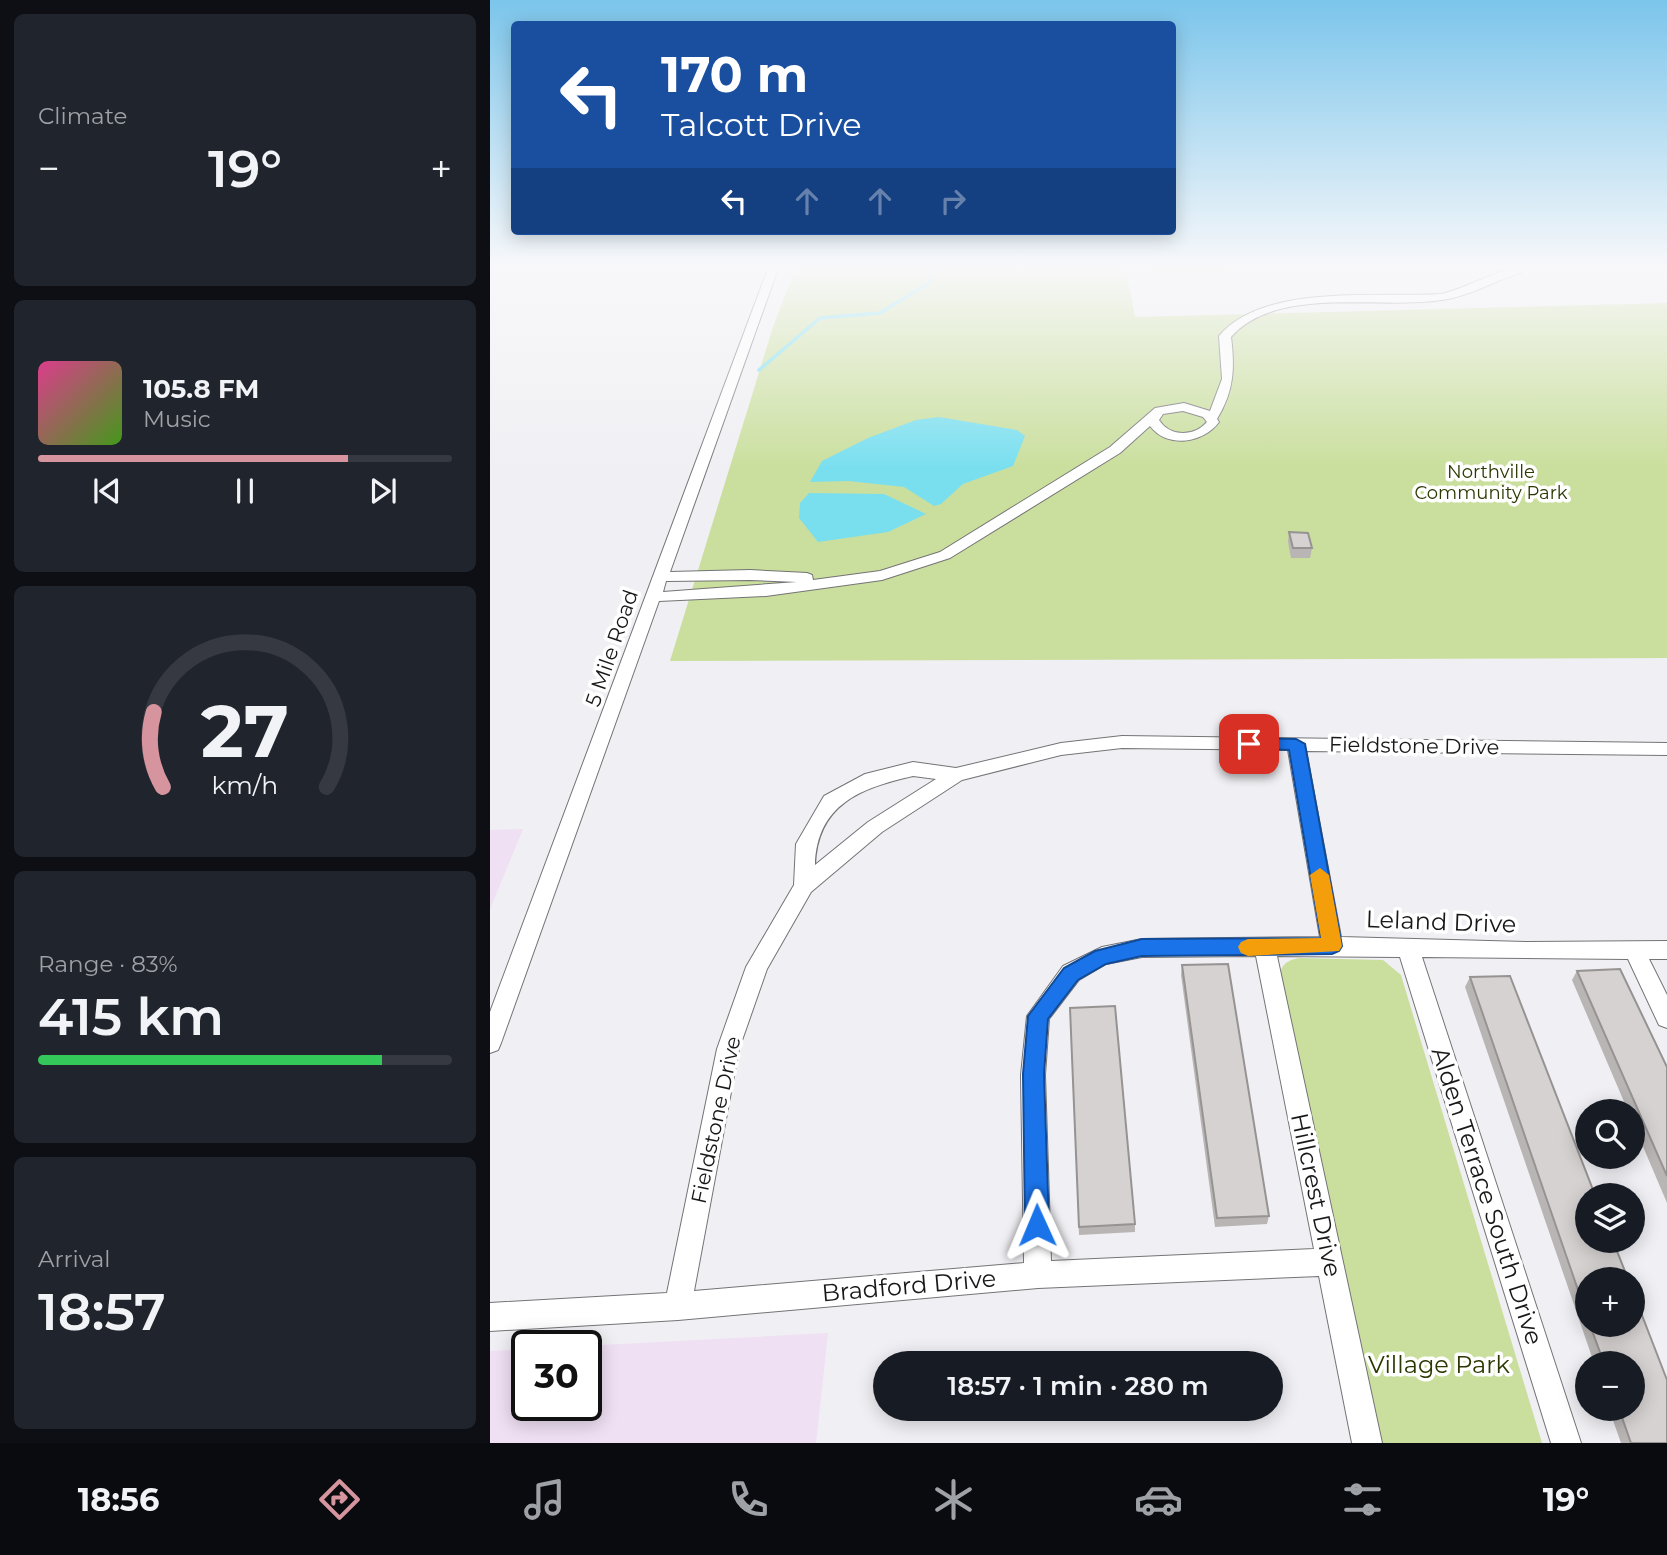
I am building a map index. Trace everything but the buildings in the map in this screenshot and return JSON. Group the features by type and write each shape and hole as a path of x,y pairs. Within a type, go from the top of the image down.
{"street":[{"name":"5 Mile Road","path":"490,1043 749,333"},
{"path":"1155,415 1153,420 1158,429 1174,435 1192,436 1207,431 1228,388 1230,376 1225,336 1227,333"},
{"path":"652,597 766,591 827,580 882,575 944,555 1115,450 1155,415 1209,398 1228,388"},
{"path":"1175,407 1201,410 1212,418"},
{"path":"1115,450 1174,435"},
{"path":"659,577 770,575 827,580"},
{"name":"Fieldstone Drive","path":"678,1306 728,1049 757,967 804,886 875,827 956,775 1061,749 1122,742 1667,750"},
{"path":"1296,744 1332,946"},
{"path":"804,886 806,844 831,802 872,779 913,769 956,775"},
{"name":"Leland Drive","path":"1038,1275 1033,1074 1038,1016 1071,974 1102,956 1142,948 1332,946 1667,950"},
{"name":"Hillcrest Drive","path":"1265,947 1367,1443"},
{"name":"Alden Terrace South Drive","path":"1408,948 1566,1443"},
{"path":"1634,950 1667,1017"},
{"name":"Bradford Drive","path":"490,1317 678,1306 1038,1275 1329,1262"}],"shaded area":[{"path":"523,829 490,909 490,830"},
{"path":"828,1333 816,1443 490,1443 490,1351 511,1350 511,1421 602,1421 602,1345"}],"green space":[{"name":"Northville Community Park","path":"771,333 1667,333 1667,658 670,661"},
{"name":"Village Park","path":"1299,958 1383,960 1401,975 1542,1443 1378,1443 1279,979 1284,964"}],"water":[{"path":"939,417 1017,430 1025,436 1013,466 963,484 941,504 934,506 904,487 848,481 810,482 822,461 868,438 916,420"},
{"path":"809,493 884,494 926,514 888,532 818,542 799,518 800,503"}],"waterway":[{"path":"759,370 802,333"}],"slow traffic":[{"path":"1248,947 1332,946 1320,875"}],"route":[{"path":"1037,1225 1033,1074 1038,1016 1071,974 1102,956 1142,948 1332,946 1296,744 1249,744"}]}
